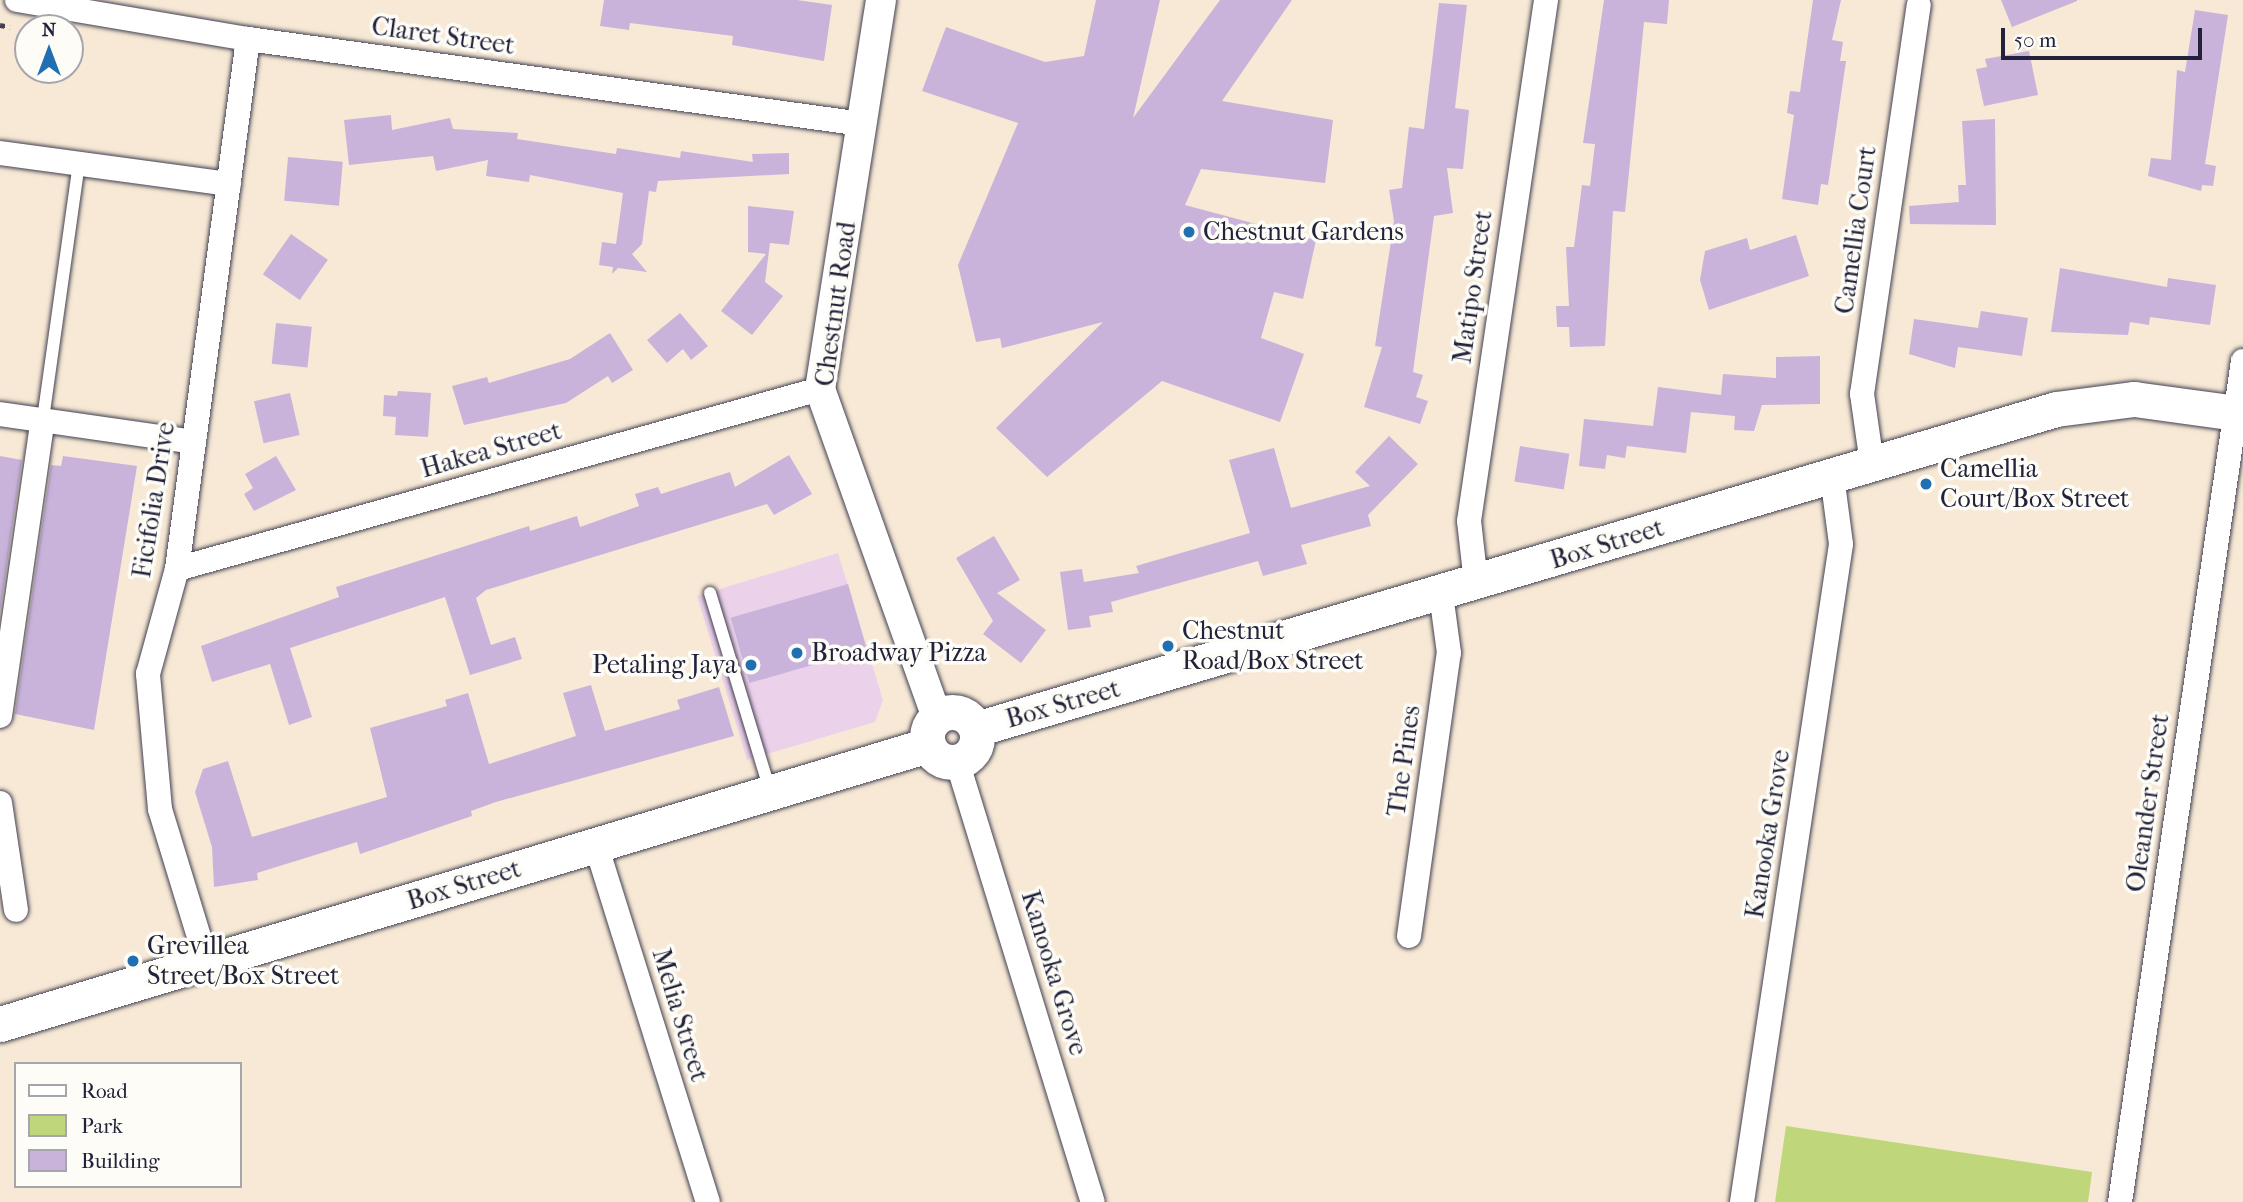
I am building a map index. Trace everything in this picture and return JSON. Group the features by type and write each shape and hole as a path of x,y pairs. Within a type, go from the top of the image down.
{"main road":[{"name":"Box Street","path":"0,1024 940,741 975,747 976,729 1441,594 2084,402 2134,399 2239,414"}],"street":[{"name":"Claret Street","path":"17,0 56,3 248,39 862,124"},
{"name":"Chestnut Road","path":"881,0 820,389 940,741"},
{"name":"Matipo Street","path":"1476,583 1469,521 1545,0"},
{"name":"Camellia Court","path":"1872,464 1862,394 1919,5"},
{"name":"Ficifolia Drive","path":"207,963 160,809 148,674 177,569 248,39"},
{"path":"0,153 229,184"},
{"name":"Oleander Street","path":"2120,1202 2239,414 2243,361"},
{"name":"Hakea Street","path":"177,569 820,389"},
{"path":"0,414 194,442"},
{"path":"0,716 43,419"},
{"name":"Kanooka Grove","path":"1742,1202 1841,544 1832,476"},
{"name":"The Pines","path":"1409,936 1449,653 1441,594"},
{"name":"Kanooka Grove","path":"940,741 1093,1202"},
{"path":"0,803 16,910"},
{"name":"Melia Street","path":"596,845 708,1202"}],"lane":[{"path":"43,419 79,163"},
{"path":"710,593 770,793"}],"shaded area":[{"path":"838,553 883,700 875,722 747,760 697,596"}],"green space":[{"path":"1786,1126 2092,1172 2088,1202 1775,1202"}],"building":[{"path":"604,0 797,0 832,5 824,61 732,45 733,36 630,23 629,30 600,26"},
{"name":"Chestnut Gardens","path":"1096,0 1160,0 1133,118 1220,0 1292,0 1222,101 1333,120 1325,183 1201,169 1185,205 1316,240 1303,299 1274,292 1261,338 1304,354 1280,422 1162,381 1047,477 996,428 1103,322 1002,348 1000,338 976,342 958,265 1018,123 922,91 946,27 1045,62 1084,56"},
{"path":"1604,0 1669,0 1667,24 1644,22 1625,212 1613,211 1605,346 1570,347 1569,327 1557,327 1556,306 1569,306 1566,247 1574,247 1582,185 1590,186 1595,144 1583,143"},
{"path":"1813,0 1841,0 1832,40 1843,42 1840,61 1846,61 1828,185 1821,184 1818,205 1782,199 1794,115 1787,113 1790,91 1800,92"},
{"path":"2001,0 2077,0 2077,1 2012,27"},
{"path":"1439,3 1467,5 1455,108 1469,110 1463,169 1447,168 1453,213 1434,216 1413,372 1423,375 1416,397 1428,401 1420,424 1364,407 1382,347 1375,346 1394,221 1389,190 1402,188 1409,127 1424,129"},
{"path":"2195,10 2228,15 2205,164 2216,166 2213,186 2202,185 2201,191 2148,176 2151,158 2171,160 2177,70 2185,72"},
{"path":"2029,51 2038,95 1984,106 1976,69 1987,67 1985,59"},
{"path":"391,115 392,130 450,118 453,129 518,133 517,139 616,154 617,148 680,158 681,151 753,162 752,154 789,153 789,174 658,181 656,192 649,191 642,244 632,254 647,272 618,268 612,274 613,267 599,265 602,242 616,244 623,193 530,175 529,182 486,176 488,160 436,171 433,156 349,165 344,120"},
{"path":"1995,119 1996,225 1910,224 1909,206 1959,202 1958,185 1966,185 1962,121"},
{"path":"288,157 343,162 339,206 284,201"},
{"path":"748,206 794,211 789,245 770,243 765,282 783,296 752,335 721,311 766,254 748,252"},
{"path":"291,234 328,260 300,300 263,274"},
{"path":"1796,235 1809,276 1709,310 1700,280 1705,251 1747,238 1750,250"},
{"path":"2060,268 2167,287 2168,278 2216,285 2210,325 2150,317 2149,325 2130,322 2128,335 2051,332"},
{"path":"1981,311 2028,318 2022,356 1958,347 1955,368 1909,354 1914,319 1978,328"},
{"path":"680,313 708,346 691,360 683,349 667,363 647,340"},
{"path":"276,323 312,327 308,368 272,364"},
{"path":"610,333 633,370 612,383 608,376 566,403 464,425 452,386 487,377 489,383 570,359"},
{"path":"1820,356 1820,404 1762,405 1754,431 1734,430 1735,416 1691,412 1686,453 1627,446 1625,458 1607,455 1605,469 1579,466 1584,419 1653,426 1658,387 1721,395 1723,374 1776,378 1776,357"},
{"path":"398,391 431,393 428,437 395,435 396,417 383,416 384,395 397,396"},
{"path":"290,393 300,435 264,443 254,401"},
{"path":"1389,436 1418,464 1368,515 1371,526 1301,545 1307,564 1263,576 1258,561 1111,602 1113,612 1089,616 1091,627 1068,630 1060,572 1082,569 1084,582 1139,573 1136,566 1250,533 1229,460 1274,448 1291,508 1370,486 1355,472"},
{"path":"1520,446 1569,454 1564,489 1514,482"},
{"path":"789,455 812,494 774,515 767,504 486,590 476,598 491,645 515,637 522,659 470,675 445,597 290,648 312,717 289,725 270,664 212,682 201,646 339,597 336,587 529,526 530,531 577,516 580,527 639,506 635,494 658,487 661,494 730,472 735,487"},
{"path":"0,456 22,460 0,612"},
{"path":"63,456 137,466 94,730 15,714 51,465 61,466"},
{"path":"276,456 296,490 254,511 244,494 253,488 245,474"},
{"path":"994,536 1020,580 997,593 1046,630 1021,663 983,634 993,621 956,558"},
{"path":"848,584 867,649 749,683 731,618"},
{"path":"591,685 605,731 680,709 677,700 719,687 734,736 496,802 471,811 472,816 360,854 357,842 257,873 258,880 214,887 212,847 195,792 203,769 228,761 252,837 387,797 370,728 447,706 445,700 468,693 489,764 576,736 563,693"}],"place":[{"name":"Chestnut Gardens","path":"1189,232"},
{"name":"Camellia Court/Box Street","path":"1926,484"},
{"name":"Chestnut Road/Box Street","path":"1168,646"},
{"name":"Broadway Pizza","path":"797,653"},
{"name":"Petaling Jaya","path":"751,665"},
{"name":"Grevillea Street/Box Street","path":"133,961"}]}
